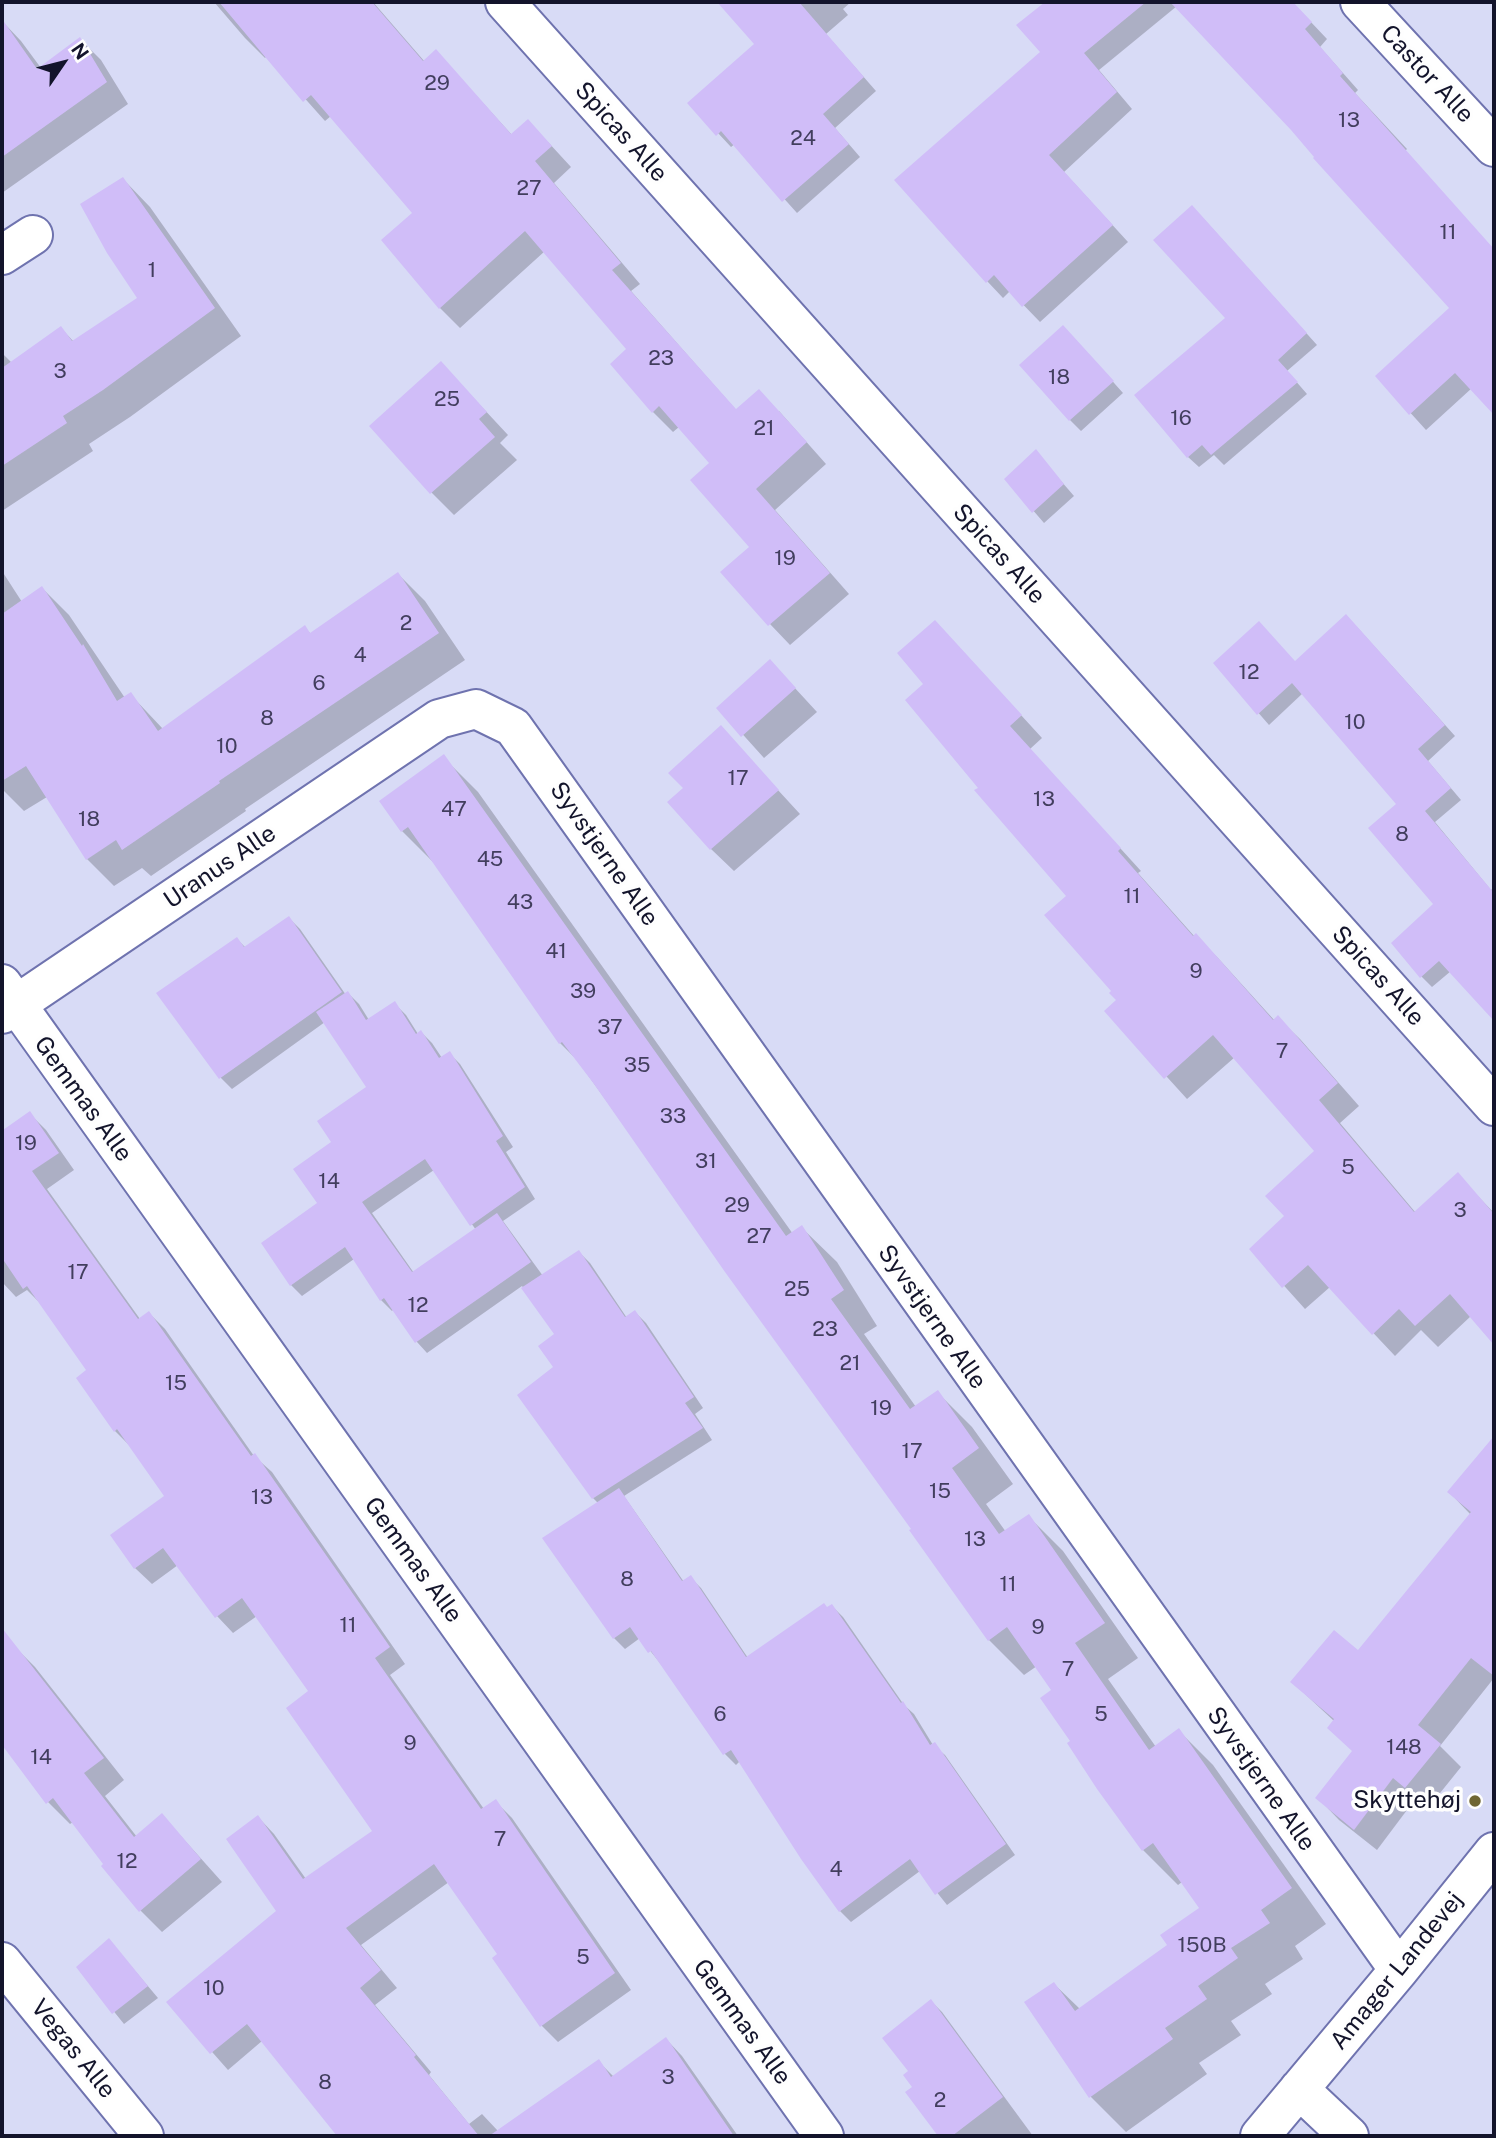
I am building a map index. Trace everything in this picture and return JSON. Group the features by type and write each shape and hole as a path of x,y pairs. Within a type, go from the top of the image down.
{"street":[{"name":"Spicas Alle","path":"505,2 1494,1106"},
{"name":"Castor Alle","path":"1360,2 1494,147"},
{"name":"Syvstjerne Alle","path":"439,719 476,709 513,727 1399,1970"},
{"name":"Uranus Alle","path":"7,1001 439,719"},
{"name":"Gemmas Alle","path":"7,1001 824,2136"},
{"name":"Amager Landevej","path":"1260,2136 1494,1852"},
{"name":"Vegas Alle","path":"2,1962 144,2136"},
{"path":"1299,2089 1349,2136"}],"building":[{"path":"219,2 372,2 423,61 436,49 511,134 528,119 552,146 535,161 621,263 612,270 736,409 759,389 807,442 756,489 830,573 768,626 720,572 749,547 690,480 709,463 659,406 652,413 610,364 626,349 525,231 439,309 381,240 412,213 311,95 303,102"},
{"path":"717,2 799,2 864,77 823,114 849,144 782,202 721,131 716,136 687,103 754,44"},
{"path":"1045,2 1146,2 1084,53 1117,92 1049,155 1113,225 1022,307 994,275 986,283 894,180 1040,52 1016,25"},
{"path":"1170,2 1293,2 1312,22 1305,29 1343,73 1340,76 1494,249 1494,415 1455,373 1409,415 1375,376 1449,308 1313,158 1291,130"},
{"path":"2,19 37,69 80,37 107,82 2,157"},
{"path":"123,177 215,308 63,416 67,423 2,466 2,368 61,326 72,341 137,298 107,253 80,204"},
{"path":"1192,205 1307,333 1278,360 1298,382 1211,455 1202,445 1187,458 1134,395 1225,318 1153,240"},
{"path":"1063,325 1114,381 1069,421 1019,365"},
{"path":"441,361 487,412 479,419 495,437 430,494 369,426"},
{"path":"1036,449 1064,484 1032,513 1004,479"},
{"path":"398,572 439,633 219,781 220,783 122,850 116,840 86,860 26,766 2,781 2,614 42,586 82,646 83,644 117,701 131,692 158,731 305,625 310,633"},
{"path":"1346,614 1445,725 1418,749 1451,788 1425,811 1494,893 1494,1021 1439,961 1420,978 1391,943 1433,904 1368,828 1396,804 1292,683 1257,715 1213,663 1259,621 1295,661"},
{"path":"935,620 1022,715 1010,726 1121,848 1118,851 1193,936 1196,933 1273,1020 1278,1015 1338,1083 1319,1100 1414,1212 1458,1172 1494,1214 1494,1345 1450,1294 1415,1326 1399,1309 1372,1335 1308,1265 1282,1288 1249,1249 1284,1216 1265,1196 1314,1151 1213,1035 1164,1079 1104,1011 1116,1000 1109,993 1111,991 1044,915 1066,896 974,790 978,788 905,700 923,684 897,653"},
{"path":"770,659 796,688 741,737 716,708"},
{"path":"721,725 779,790 710,850 667,802 683,788 668,773"},
{"path":"444,754 786,1236 802,1225 844,1290 831,1299 910,1409 938,1390 979,1448 952,1468 999,1534 1029,1514 1105,1623 1075,1643 1149,1750 1179,1728 1292,1888 1261,1910 1270,1923 1231,1948 1238,1958 1198,1986 1207,1999 1165,2028 1173,2039 1089,2098 1024,2002 1054,1982 1075,2011 1167,1945 1160,1935 1199,1908 1153,1843 1142,1851 1097,1789 1067,1743 1070,1741 1040,1698 1051,1690 1007,1627 988,1641 594,1084 562,1042 559,1044 408,827 401,832 379,801"},
{"path":"289,916 342,992 219,1079 156,993 237,937 244,947"},
{"path":"348,991 366,1020 395,1001 416,1034 421,1030 439,1058 450,1051 503,1136 496,1141 525,1187 470,1226 425,1159 362,1202 412,1272 497,1213 531,1262 415,1343 384,1298 380,1301 345,1247 290,1286 261,1243 317,1203 293,1169 331,1142 317,1121 366,1087 316,1012"},
{"path":"30,1111 59,1153 32,1171 138,1319 149,1311 251,1456 255,1453 390,1647 375,1658 481,1809 496,1799 615,1973 540,2027 492,1958 497,1954 434,1864 346,1928 381,1970 360,1988 479,2136 337,2136 247,2024 210,2054 166,2002 276,1911 226,1839 258,1815 303,1879 372,1831 286,1708 308,1691 242,1598 215,1618 163,1548 134,1569 110,1535 164,1496 117,1429 114,1432 76,1378 86,1370 27,1286 23,1289 2,1258 2,1129"},
{"path":"579,1250 625,1317 635,1310 694,1397 685,1403 703,1428 592,1499 517,1395 553,1367 538,1346 554,1334 521,1288"},
{"path":"1494,1436 1494,1676 1471,1658 1418,1725 1441,1744 1405,1788 1393,1778 1354,1830 1315,1798 1352,1751 1327,1728 1334,1719 1290,1682 1334,1630 1358,1650 1471,1512 1447,1492"},
{"path":"619,1488 682,1581 691,1575 746,1657 824,1603 827,1607 832,1604 901,1703 903,1701 930,1745 935,1742 1006,1844 935,1895 910,1859 839,1912 801,1859 731,1750 723,1755 651,1651 648,1653 630,1627 613,1639 542,1538"},
{"path":"2,1628 104,1758 84,1773 134,1837 162,1813 201,1859 139,1912 101,1866 103,1864 53,1798 46,1804 2,1745"},
{"path":"109,1938 148,1986 112,2014 76,1967"},
{"path":"931,1999 1003,2097 952,2136 938,2136 905,2092 912,2087 903,2075 908,2071 882,2038"},
{"path":"666,2037 734,2136 489,2136 599,2059 611,2077"}],"place":[{"name":"Skyttehøj","path":"1475,1801"}]}
